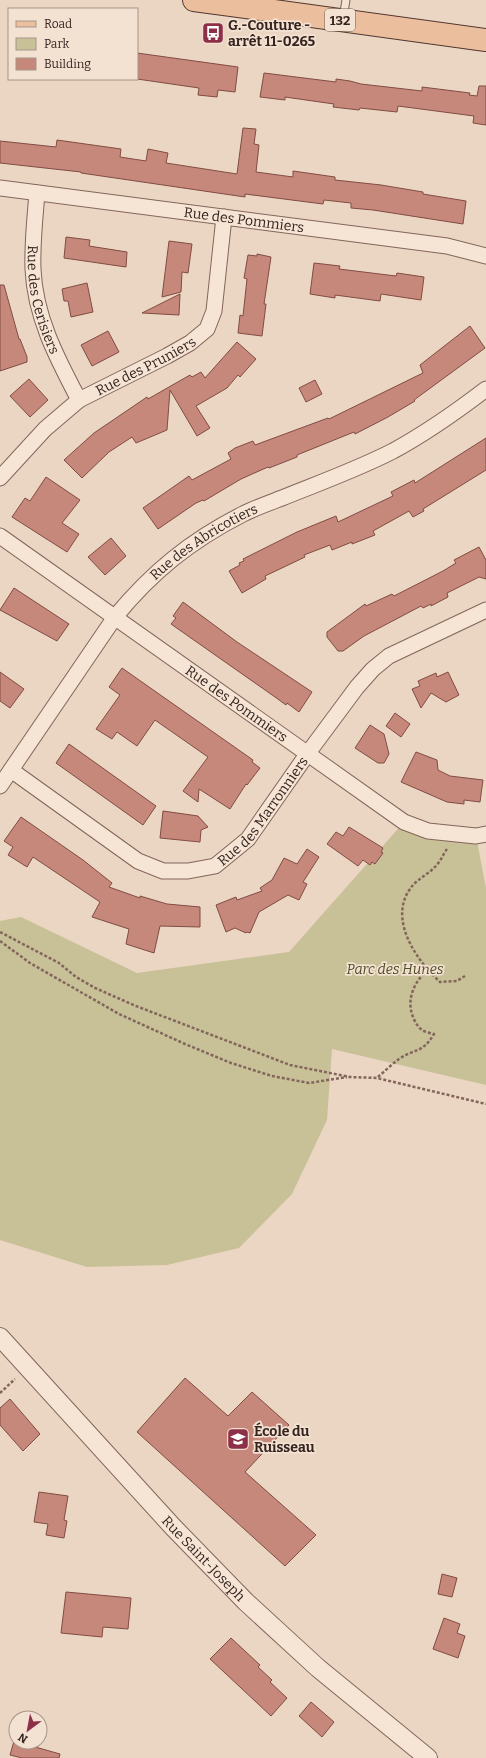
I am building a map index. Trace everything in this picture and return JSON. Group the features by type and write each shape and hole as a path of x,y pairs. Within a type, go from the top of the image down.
{"main road":[{"name":"132","path":"194,0 344,10 486,40"}],"street":[{"name":"Rue des Pommiers","path":"0,188 447,246 486,256"},
{"name":"Rue des Cerisiers","path":"37,193 33,268 36,297 42,322 58,360 79,400"},
{"name":"Rue des Pruniers","path":"0,478 45,429 79,400 167,356 190,343 207,329 214,311 224,217"},
{"name":"Rue des Abricotiers","path":"0,786 115,618 135,593 162,566 201,538 244,514 393,451 448,418 486,389"},
{"name":"Rue des Pommiers","path":"0,536 404,822 428,831 476,836 486,834"},
{"name":"Rue des Marronniers","path":"11,770 138,861 163,871 188,871 215,866 248,839 308,753 357,687 373,669 389,656 486,610"},
{"name":"Rue Saint-Joseph","path":"0,1337 174,1527 246,1602 318,1668 428,1758"}],"path":[{"path":"454,834 439,863 410,887 404,898 401,912 404,928 416,953 427,970 440,982 457,981 465,976"},
{"path":"0,932 59,963 76,977 95,988 136,1006 290,1065 350,1077 377,1078 486,1104"},
{"path":"0,941 30,963 119,1014 231,1063 285,1079 309,1083 350,1077"},
{"path":"377,1078 400,1058 421,1050 434,1034 421,1030 416,1023 410,1003 412,991 417,980 427,970"},
{"path":"0,1393 27,1368"}],"green space":[{"name":"Parc des Hunes","path":"404,822 476,836 486,888 486,1085 332,1049 327,1120 292,1194 239,1248 167,1265 87,1267 0,1240 0,921 21,917 137,973 289,952"}],"building":[{"path":"138,53 238,67 235,92 218,90 217,97 198,95 199,88 138,79"},
{"path":"264,73 336,82 336,79 361,84 422,91 422,87 470,93 469,95 477,96 479,86 486,86 486,125 473,123 474,116 398,106 397,112 360,108 359,110 333,107 334,104 285,97 285,100 260,97"},
{"path":"243,128 256,129 254,144 259,145 256,172 293,177 293,171 335,177 335,180 381,185 466,201 463,224 351,208 351,203 324,200 323,204 245,194 245,197 81,172 0,163 0,141 56,147 57,140 121,149 120,157 146,161 148,149 168,153 166,163 237,174"},
{"path":"66,237 90,240 89,246 127,252 126,267 64,258"},
{"path":"169,241 192,244 188,273 182,272 181,292 162,297"},
{"path":"257,254 271,257 264,304 266,304 262,336 238,333 240,315 243,316 247,279 244,278 248,255 257,256"},
{"path":"314,263 340,266 339,269 396,276 397,273 424,277 421,300 381,294 380,301 335,295 335,298 310,294"},
{"path":"87,283 93,312 71,317 68,301 64,301 62,289"},
{"path":"0,285 4,285 19,339 27,357 27,362 0,371"},
{"path":"180,294 179,315 142,313"},
{"path":"470,326 485,348 414,400 415,401 388,417 355,434 354,432 241,479 204,501 203,500 196,503 158,529 143,508 189,476 192,480 231,459 228,453 235,448 253,441 255,445 328,418 329,419 423,373 420,365"},
{"path":"108,331 119,352 92,366 81,345"},
{"path":"237,342 256,359 240,377 238,375 227,388 196,406 210,428 197,436 170,390 167,430 136,443 132,437 109,452 82,478 64,460 94,433 147,397 148,399 190,375 192,377 201,372 205,378"},
{"path":"29,379 48,400 30,417 10,396"},
{"path":"315,380 322,394 306,402 299,388"},
{"path":"486,438 486,470 423,509 424,511 413,517 409,511 373,531 375,535 332,550 330,545 304,555 305,557 265,576 266,579 242,593 229,571 240,565 239,563 244,561 243,559 297,532 336,516 338,522 393,496 391,492 414,480 415,483"},
{"path":"46,477 80,500 62,523 79,534 67,552 12,517 25,498 30,501"},
{"path":"111,538 126,556 105,575 88,557"},
{"path":"479,547 486,560 486,579 479,577 447,593 448,597 431,606 431,604 423,608 421,606 364,636 343,651 338,651 327,637 327,632 365,604 366,606 392,594 394,596 443,571 456,563 454,560"},
{"path":"14,588 69,624 57,641 0,610"},
{"path":"183,602 237,642 312,692 299,712 287,703 286,705 171,624 176,618 173,616"},
{"path":"122,668 253,760 252,762 260,768 247,785 246,784 230,809 199,789 198,802 183,791 208,757 155,720 137,746 117,732 112,739 96,729 120,695 109,687"},
{"path":"0,672 24,689 10,708 0,701"},
{"path":"448,672 459,695 446,702 431,693 421,708 412,689 420,686 418,681 436,673 437,677"},
{"path":"395,713 410,724 401,737 386,726"},
{"path":"370,725 384,734 389,754 384,763 378,763 355,748"},
{"path":"69,744 156,806 143,825 56,763"},
{"path":"416,752 437,760 438,770 450,776 483,780 480,802 464,800 464,804 447,802 401,782"},
{"path":"163,811 198,816 208,827 201,830 200,842 160,838"},
{"path":"21,817 83,860 112,883 109,887 140,898 140,896 167,904 200,907 200,927 160,926 154,953 126,944 129,929 92,917 100,902 33,857 27,867 8,855 13,847 4,841"},
{"path":"349,827 383,848 381,852 383,853 375,864 372,862 370,865 363,860 358,866 327,844 336,832 343,836"},
{"path":"307,849 319,857 303,882 307,884 299,900 288,895 259,912 250,933 246,933 235,928 226,932 216,905 236,897 237,900 262,891 260,888 272,880 284,858 297,864"},
{"name":"École du Ruisseau","path":"185,1378 228,1416 252,1392 289,1425 245,1472 316,1535 285,1566 137,1432"},
{"path":"10,1399 40,1434 23,1451 0,1425 0,1408"},
{"path":"39,1492 68,1496 64,1520 67,1521 64,1538 46,1535 48,1524 34,1522"},
{"path":"442,1574 457,1578 452,1597 438,1594"},
{"path":"66,1592 131,1598 128,1629 103,1627 102,1637 61,1633"},
{"path":"444,1618 460,1624 457,1633 465,1636 458,1658 433,1649"},
{"path":"231,1638 260,1665 258,1667 272,1680 270,1682 287,1698 271,1716 210,1659"},
{"path":"311,1702 334,1722 322,1737 299,1716"},
{"path":"11,1750 46,1750 60,1754 59,1758 22,1758 10,1755"}],"place":[{"name":"G.-Couture - arrêt 11-0265","path":"213,33"},
{"name":"École du Ruisseau","path":"238,1439"}]}
